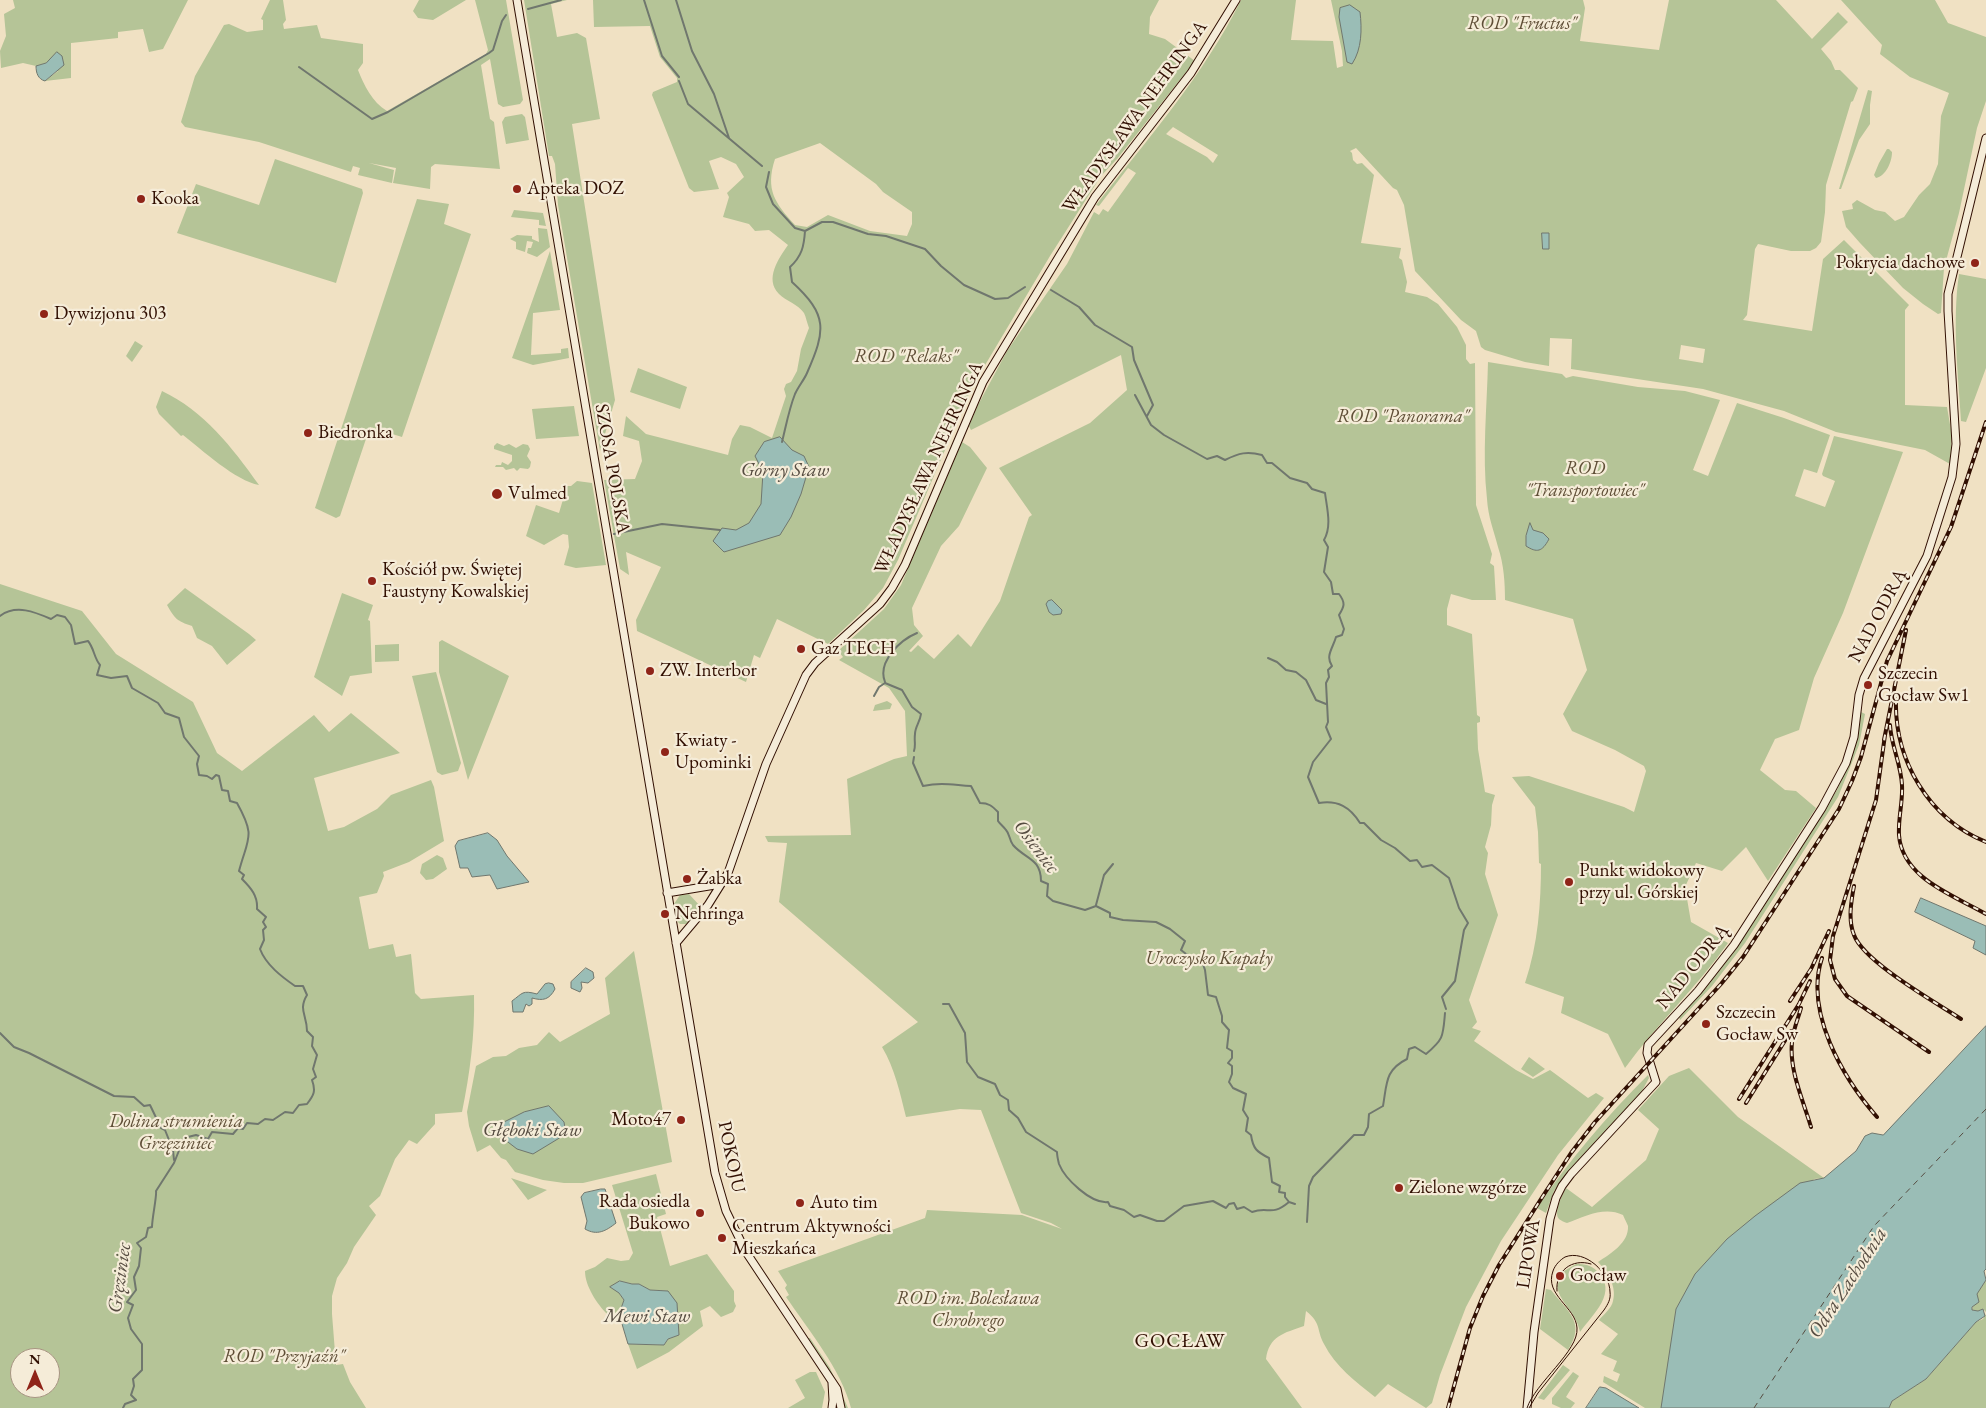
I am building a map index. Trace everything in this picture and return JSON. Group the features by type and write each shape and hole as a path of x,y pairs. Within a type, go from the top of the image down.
{"street":[{"name":"SZOSA POLSKA","path":"517,0 676,943"},
{"name":"WŁADYSŁAWA NEHRINGA","path":"676,943 708,905 725,880 736,854 766,764 806,675 815,663 872,613 892,588 905,566 974,400 985,380 1095,198 1196,66 1236,0"},
{"name":"NAD ODRĄ","path":"1647,1054 1646,1048 1649,1043 1702,986 1734,945 1834,788 1850,752 1860,695 1866,674 1918,574 1932,542 1951,481 1956,454 1948,294 1986,138"},
{"path":"667,892 711,886 725,880"},
{"name":"POKOJU","path":"676,943 715,1174 726,1211 746,1252 831,1380 840,1396 841,1408"},
{"name":"LIPOWA","path":"1527,1408 1534,1332 1550,1220 1555,1202 1562,1186 1571,1174 1656,1082 1647,1054"},
{"name":"POKOJU","path":"831,1380 834,1400 832,1408"}],"green space":[{"path":"13,0 188,0 163,49 149,52 143,29 118,32 118,38 71,43 71,78 45,81 58,71 46,63 36,66 23,63 1,68 0,51 6,36 4,14 15,8"},
{"path":"270,0 283,0 286,20 283,24 284,29 317,25 321,38 363,44 363,63 358,70 373,98 387,111 486,54 488,50 475,0 506,0 523,100 520,104 503,107 498,104 490,59 481,65 490,119 494,122 500,169 435,164 431,167 430,189 393,183 396,168 369,163 394,170 392,183 358,175 360,168 353,166 351,172 259,142 185,127 181,122 195,76 224,25 229,24 247,32 263,30 263,20 261,19"},
{"path":"419,0 466,0 433,20 418,18 413,11"},
{"path":"524,0 567,0 551,4 557,37 577,33 586,38 600,119 572,124 615,400 600,451 558,205 555,164 552,156 549,156"},
{"name":"ROD \"Relaks\"","path":"593,0 1159,0 1150,17 1149,34 1165,39 1195,61 1117,159 1101,176 1050,256 972,387 898,560 883,588 864,610 828,644 777,619 760,658 754,655 746,682 637,631 636,620 661,567 626,552 629,575 620,569 604,480 635,479 642,461 639,441 623,436 626,416 646,434 728,455 732,439 740,425 750,427 772,438 786,396 784,389 786,384 791,382 797,371 801,349 809,328 804,313 799,307 779,294 773,282 774,269 788,245 769,230 755,231 749,224 723,217 729,197 727,193 744,177 736,164 721,157 709,161 719,189 694,192 689,188 652,95 653,92 677,82 677,78 660,57 650,26 594,27","holes":["820,143 876,184 883,192 912,212 912,224 907,236 870,231 828,215 807,227 795,225 777,203 771,179 775,159"]},
{"path":"1241,0 1296,0 1291,40 1333,41 1337,68 1343,66 1342,51 1331,0 1583,0 1585,8 1580,41 1659,50 1669,0 1776,0 1812,39 1838,12 1848,22 1821,49 1831,61 1835,70 1840,70 1858,88 1851,102 1826,185 1821,242 1810,251 1791,251 1758,244 1755,249 1747,315 1743,320 1812,331 1823,259 1844,240 1909,305 1905,310 1905,405 1947,407 1952,436 1950,464 1925,450 1836,432 1784,411 1703,389 1571,369 1572,339 1550,338 1549,366 1525,362 1485,350 1481,347 1476,331 1461,320 1415,271 1404,205 1397,190 1356,148 1350,151 1353,160 1357,164 1362,163 1374,175 1361,243 1401,248 1399,258 1402,260 1407,282 1405,292 1427,297 1438,304 1457,327 1466,345 1466,359 1470,364 1475,363 1476,505 1492,554 1490,563 1494,566 1496,600 1472,600 1451,594 1447,609 1447,625 1472,634 1477,715 1480,717 1480,722 1477,723 1478,749 1485,792 1495,795 1492,805 1491,825 1485,847 1488,853 1485,874 1498,915 1469,1000 1477,1022 1472,1028 1481,1031 1474,1041 1516,1070 1533,1079 1550,1070 1588,1098 1596,1093 1604,1098 1558,1155 1501,1241 1466,1307 1440,1375 1432,1403 1426,1408 1388,1384 1375,1397 1346,1373 1334,1359 1324,1344 1317,1323 1306,1311 1304,1326 1284,1333 1274,1340 1270,1345 1266,1359 1302,1408 851,1408 847,1394 832,1365 786,1297 789,1295 785,1288 787,1285 778,1271 925,1218 927,1210 1022,1215 1062,1229 1051,1223 1021,1213 981,1110 960,1109 906,1117 894,1072 882,1047 918,1022 779,902 787,843 768,842 765,836 851,835 847,779 894,759 907,756 905,711 889,688 839,660 843,657 838,651 884,609 901,585 962,442 970,447 987,468 959,526 941,546 912,608 914,625 923,636 909,651 911,652 918,645 934,659 958,634 971,647 1000,601 1029,517 1032,515 999,468 1090,423 1127,390 1121,355 971,430 969,426 1007,351 1067,264 1094,212 1099,215 1103,209 1108,212 1136,173 1128,168 1099,206 1096,205 1174,106 1210,55","holes":["1173,127 1218,155 1213,163 1207,157 1166,134","1681,345 1705,349 1703,363 1679,359"]},
{"path":"1841,0 1935,0 1948,23 1986,37 1986,101 1977,128 1959,213 1944,268 1941,313 1938,314 1903,288 1860,243 1846,227 1842,211 1853,209 1852,204 1857,200 1875,210 1885,212 1895,221 1904,217 1919,195 1930,184 1938,164 1941,116 1949,93 1910,77 1880,54 1882,45"},
{"path":"1868,90 1872,91 1870,124 1859,140 1841,189 1839,189"},
{"path":"522,114 525,117 529,140 506,144 502,122 505,117"},
{"path":"1887,149 1892,152 1890,164 1883,175 1876,178 1874,175"},
{"path":"275,159 362,189 363,193 336,283 177,233 196,184 259,205"},
{"path":"417,199 449,204 444,224 471,234 402,437 370,427 340,516 336,518 315,508"},
{"path":"514,210 543,213 546,226 539,225 539,220 511,217"},
{"path":"538,228 547,229 550,247 537,257 527,253 528,248 531,248 533,242 527,241 525,252 516,249 516,242 510,239 517,235 532,236 532,239 539,242"},
{"path":"550,251 560,310 533,313 531,355 561,353 561,349 568,348 569,358 533,365 512,358"},
{"path":"1959,274 1986,279 1986,368 1966,422 1961,421 1956,347 1956,310"},
{"path":"135,341 143,346 132,362 126,356"},
{"name":"ROD \"Transportowiec\"","path":"1488,362 1562,374 1566,378 1573,376 1638,387 1685,391 1720,400 1693,470 1708,476 1737,403 1830,435 1817,473 1804,469 1795,496 1825,507 1835,481 1822,474 1834,436 1903,452 1843,613 1814,678 1799,730 1775,739 1760,770 1785,790 1796,791 1816,808 1768,881 1746,847 1722,871 1696,863 1685,887 1691,922 1728,943 1625,1068 1608,1034 1561,1013 1564,997 1525,983 1533,954 1538,924 1541,864 1539,863 1535,807 1512,777 1529,776 1634,812 1646,771 1644,766 1615,750 1572,731 1563,714 1587,670 1573,619 1505,600 1503,567 1491,524 1486,482 1485,448"},
{"path":"638,368 687,387 680,409 630,392"},
{"path":"162,391 191,409 216,431 259,485 240,478 183,435 181,436 159,414 156,407"},
{"path":"574,406 579,436 536,439 532,409"},
{"path":"497,443 504,446 509,444 516,448 523,444 528,445 530,449 527,456 531,462 530,467 528,469 520,468 517,471 514,468 506,470 503,467 495,467 496,465 501,465 502,462 508,465 512,461 512,455 494,449"},
{"path":"577,481 592,483 606,565 576,568 564,565 569,547 568,535 563,534 544,545 526,536 536,505 559,513 567,486 571,486"},
{"path":"0,584 82,611 116,654 193,702 217,753 242,771 314,715 329,732 351,713 400,753 314,778 328,831 344,827 377,809 391,795 431,780 444,841 409,862 383,872 384,876 377,893 359,897 369,949 393,944 396,957 411,954 415,993 421,999 474,995 474,1025 471,1054 462,1112 435,1114 435,1124 417,1144 409,1140 395,1159 380,1196 369,1206 376,1215 354,1247 347,1263 337,1278 332,1296 336,1365 343,1364 350,1382 366,1408 0,1408"},
{"path":"185,588 256,640 227,665 212,646 197,638 192,626 174,616 167,605"},
{"path":"342,593 373,605 368,620 370,621 372,673 350,676 342,696 314,677"},
{"path":"442,640 509,676 468,780 439,672 439,642"},
{"path":"399,644 399,661 375,662 375,645"},
{"path":"436,672 461,763 458,771 442,775 437,772 412,676"},
{"path":"887,701 892,704 890,709 873,711 875,705"},
{"path":"1861,712 1865,714 1859,745 1838,797 1745,943 1712,986 1680,1020 1679,1017 1723,966 1758,916 1837,790 1853,752"},
{"path":"437,855 443,858 447,869 433,879 426,880 420,873 422,864"},
{"path":"689,894 700,906 686,924 680,924 677,921 674,904 680,895"},
{"path":"634,951 672,1162 583,1183 564,1183 543,1180 515,1172 506,1160 501,1158 490,1145 477,1152 467,1112 476,1066 493,1057 506,1056 519,1048 537,1045 549,1032 560,1042 610,1014 605,978"},
{"path":"1529,1057 1545,1069 1533,1077 1521,1069"},
{"path":"1689,1068 1738,1117 1824,1178 1814,1179 1661,1408 1645,1408 1603,1382 1604,1376 1617,1382 1620,1374 1613,1371 1617,1361 1601,1354 1618,1334 1599,1320 1612,1304 1614,1290 1611,1280 1598,1262 1622,1243 1627,1232 1627,1223 1623,1215 1609,1211 1595,1213 1567,1223 1559,1219 1557,1212 1566,1188 1592,1207 1646,1160 1659,1129 1638,1110 1669,1076"},
{"path":"1648,1075 1649,1078 1641,1093 1561,1181 1554,1191 1546,1213 1537,1208 1589,1139"},
{"path":"656,1174 666,1214 657,1217 670,1266 707,1254 734,1291 736,1306 733,1312 721,1317 710,1306 700,1311 703,1326 669,1352 637,1369 628,1344 664,1345 668,1339 679,1335 668,1291 650,1290 639,1284 620,1281 619,1293 624,1300 619,1314 608,1315 592,1294 587,1283 585,1271 595,1267 607,1258 621,1261 629,1260 633,1253 612,1185"},
{"path":"511,1178 547,1190 528,1200"},
{"path":"1576,1264 1588,1265 1595,1269 1603,1279 1605,1287 1602,1303 1580,1332 1575,1318 1561,1298 1557,1286 1564,1271"},
{"path":"1986,1280 1986,1312 1983,1309 1978,1311 1972,1310 1976,1295"},
{"path":"1546,1289 1551,1290 1573,1318 1575,1332 1568,1350 1540,1329"},
{"path":"1986,1314 1986,1408 1889,1408 1892,1401 1926,1379 1976,1322 1983,1319"},
{"path":"808,1338 810,1338 830,1368 848,1408 843,1408 829,1371"},
{"path":"1563,1365 1570,1370 1544,1400 1538,1398"},
{"path":"810,1372 816,1372 825,1392 822,1408 788,1408 805,1398 795,1380"},
{"path":"1573,1372 1579,1376 1566,1397 1575,1403 1571,1408 1561,1408 1552,1404 1552,1398"}],"water":[{"path":"1350,5 1360,12 1361,25 1358,52 1352,64 1347,62 1339,17 1340,8"},
{"path":"57,52 62,56 64,65 45,81 41,79 36,71 36,66 46,63"},
{"path":"1542,233 1549,233 1549,249 1543,249"},
{"name":"Górny Staw","path":"780,437 792,450 804,456 809,467 801,494 791,517 780,535 724,552 713,541 722,528 736,530 749,523 761,504 763,472 755,456 764,442"},
{"path":"1530,523 1533,530 1543,533 1549,539 1542,549 1533,550 1526,546 1526,536"},
{"path":"1052,600 1062,610 1061,614 1053,615 1049,612 1046,604"},
{"path":"488,833 497,840 507,856 529,882 497,889 490,875 472,877 468,868 460,868 455,846 458,841"},
{"path":"1921,898 1986,926 1986,955 1973,948 1975,941 1915,912"},
{"path":"586,968 593,972 594,978 588,983 581,982 582,988 580,992 571,988 571,982"},
{"path":"545,984 553,984 555,989 548,997 543,999 532,998 532,1004 529,1006 526,1004 523,1012 513,1012 512,1001 523,993 537,994"},
{"name":"Odra Zachodnia","path":"1986,1026 1986,1269 1984,1271 1986,1280 1977,1294 1979,1302 1972,1307 1972,1310 1978,1311 1983,1309 1985,1316 1976,1322 1926,1379 1892,1401 1889,1408 1661,1408 1676,1309 1695,1274 1727,1239 1755,1216 1800,1183 1824,1178 1856,1151 1865,1136 1872,1133 1883,1135"},
{"name":"Głęboki Staw","path":"549,1106 564,1122 566,1134 533,1154 517,1149 504,1139 500,1124 524,1112"},
{"path":"605,1189 616,1223 605,1230 589,1231 585,1229 587,1221 581,1197 584,1193"},
{"name":"Mewi Staw","path":"620,1281 639,1284 650,1290 668,1291 677,1303 679,1335 668,1339 664,1345 628,1344 619,1314 624,1300 619,1293 610,1287"},
{"path":"1600,1387 1606,1388 1639,1408 1586,1408"}],"waterway":[{"path":"528,9 561,0"},
{"path":"644,0 662,56 679,77"},
{"path":"676,0 692,51 714,94 729,138"},
{"path":"299,67 372,119 388,112 493,50 502,21 506,15"},
{"path":"679,81 688,104 762,166"},
{"path":"769,172 766,187 773,204 795,228 805,231 822,222 833,222 868,234 886,236 925,249 941,266 964,285 995,299 1008,298 1025,287"},
{"path":"782,442 796,391 806,376 818,345 820,334 818,314 804,294 792,282 790,267 802,250 805,231"},
{"path":"1051,290 1079,307 1095,325 1132,347 1134,360 1153,405 1147,416"},
{"path":"1135,395 1151,425 1164,435 1207,459 1217,456 1225,460 1247,453 1262,455 1267,463 1272,463 1290,478 1307,483 1312,489 1325,493 1328,529 1324,540 1328,547 1324,572 1331,582 1333,594 1339,594 1343,600 1343,607 1339,615 1344,629 1342,635 1336,637 1330,652 1329,659 1332,666 1328,670 1329,677 1326,683 1328,722 1326,727 1331,739 1313,762 1308,777 1319,803 1326,802 1343,806 1360,823 1364,823 1381,840 1395,848 1410,861 1417,860 1422,867 1432,865 1449,878 1459,908 1468,923 1464,930 1455,981 1442,997 1446,1009"},
{"path":"614,534 662,524 720,530"},
{"name":"Gręziniec","path":"0,616 12,610 26,610 51,619 57,615 65,617 71,625 75,644 88,641 90,644 100,665 97,675 111,678 127,676 132,688 158,703 165,713 179,718 184,737 199,756 197,764 199,775 212,779 216,775 219,776 222,790 228,791 230,801 237,803 247,823 249,837 239,871 244,875 242,879 255,896 257,909 266,917 263,922 266,927 263,930 264,940 260,949 266,960 280,975 295,986 303,986 307,995 303,1005 307,1031 313,1037 312,1046 317,1055 313,1069 316,1077 312,1080 314,1087 313,1095 307,1104 299,1105 293,1113 285,1112 273,1120 265,1119 258,1124 247,1123 243,1129 238,1128 233,1134 212,1132 208,1139 196,1135 184,1138 174,1163 156,1191 152,1227 148,1228 146,1237 137,1243 141,1248 139,1266 134,1277 136,1290 127,1302 133,1305 128,1318 131,1329 142,1344 142,1370 133,1379 134,1386 131,1395 136,1400 125,1404 123,1408"},
{"path":"885,682 883,674 887,660 897,646 917,633"},
{"path":"1268,658 1277,662 1286,670 1296,672 1306,680 1316,700 1326,704"},
{"name":"Osieniec","path":"874,696 879,687 885,683 902,690 912,707 921,714 915,731 914,751"},
{"name":"Osieniec","path":"914,757 913,763 923,786 942,784 971,786 980,803 990,805 998,812 998,821 1007,832 1013,845 1035,863 1040,873 1041,881 1048,884 1047,896 1053,901 1085,910 1096,906 1110,913 1110,917 1123,920 1156,922 1170,929 1185,941 1181,950 1195,961 1202,961 1208,995 1216,997 1222,1022 1229,1030 1227,1048 1232,1051 1232,1058 1228,1063 1232,1066 1229,1082 1233,1088 1246,1094 1243,1110 1248,1118 1246,1131 1251,1135 1256,1150 1269,1158 1272,1182 1280,1186 1279,1192 1285,1193 1285,1197 1289,1202 1295,1204"},
{"path":"1096,905 1104,875 1113,864"},
{"path":"943,1004 949,1004 965,1033 967,1062 978,1077 995,1084 1000,1095 1008,1100 1009,1110 1018,1118 1026,1132 1057,1152 1062,1170 1087,1195 1101,1202 1108,1202 1110,1206 1124,1210 1134,1217 1140,1215 1157,1221 1164,1221 1184,1206 1213,1201 1226,1208 1229,1204 1234,1203 1237,1209 1244,1207 1252,1212 1278,1209 1289,1202"},
{"path":"1307,1222 1309,1186 1313,1177 1354,1135 1364,1135 1368,1127 1369,1114 1383,1106 1388,1078 1391,1073 1400,1063 1407,1059 1409,1049 1415,1047 1426,1054 1436,1044 1442,1036 1445,1013"},
{"path":"0,1033 14,1047 114,1096 134,1097 144,1106 150,1105 161,1128 165,1130 173,1150 174,1160"}],"ferry route":[{"path":"1754,1408 1874,1226 1986,1109"}],"tram line":[{"path":"1527,1408 1538,1388 1564,1357 1576,1337 1577,1328 1572,1314 1556,1294 1551,1279 1556,1265 1561,1260 1573,1255 1580,1256 1595,1264 1606,1277 1610,1292 1609,1301 1604,1310 1538,1393 1529,1408"},
{"path":"1557,1291 1559,1277 1566,1268 1577,1263 1591,1264"}],"railway":[{"path":"1448,1408 1470,1328 1483,1296 1499,1265 1571,1153 1595,1122 1721,984 1743,957 1839,809 1861,757 1887,661 1951,527 1986,422"},
{"path":"1884,740 1906,630"},
{"path":"1896,699 1897,722 1901,744 1919,785 1932,803 1948,819 1966,832 1986,842"},
{"path":"1890,725 1901,777 1899,835 1902,850 1909,863 1931,884 1986,914"},
{"path":"1885,735 1876,800 1833,936 1830,960 1835,979 1847,996 1929,1052"},
{"path":"1854,886 1851,923 1854,935 1860,946 1901,981 1961,1019"},
{"path":"1790,1001 1811,969 1829,931"},
{"path":"1822,958 1818,979 1818,1000 1830,1043 1852,1083 1877,1117"},
{"path":"1739,1099 1799,1004 1810,981"},
{"path":"1801,1008 1793,1033 1792,1053 1797,1085 1811,1127"},
{"path":"1746,1103 1791,1031"}],"place":[{"name":"Apteka DOZ","path":"517,189"},
{"name":"Kooka","path":"141,199"},
{"name":"Pokrycia dachowe","path":"1975,263"},
{"name":"Dywizjonu 303","path":"44,314"},
{"name":"Biedronka","path":"308,433"},
{"name":"Vulmed","path":"497,494"},
{"name":"Kościół pw. Świętej Faustyny Kowalskiej","path":"372,581"},
{"name":"Gaz TECH","path":"801,649"},
{"name":"ZW. Interbor","path":"650,671"},
{"name":"Szczecin Gocław Sw1","path":"1868,685"},
{"name":"Kwiaty - Upominki","path":"665,752"},
{"name":"Żabka","path":"687,879"},
{"name":"Punkt widokowy przy ul. Górskiej","path":"1569,882"},
{"name":"Nehringa","path":"665,914"},
{"name":"Szczecin Gocław Sw","path":"1706,1024"},
{"name":"Moto47","path":"681,1120"},
{"name":"Zielone wzgórze","path":"1399,1188"},
{"name":"Auto tim","path":"800,1203"},
{"name":"Rada osiedla Bukowo","path":"700,1213"},
{"name":"Centrum Aktywności Mieszkańca","path":"722,1238"},
{"name":"Gocław","path":"1560,1276"}],"district":[{"name":"GOCŁAW","path":"1180,1342"}],"park label":[{"name":"ROD \"Fructus\"","path":"1522,24"},
{"name":"ROD \"Panorama\"","path":"1403,417"},
{"name":"Uroczysko Kupały","path":"1209,959"},
{"name":"Dolina strumienia Grzęziniec","path":"176,1133"},
{"name":"ROD im. Bolesława Chrobrego","path":"968,1310"},
{"name":"ROD \"Przyjaźń\"","path":"284,1357"}]}
